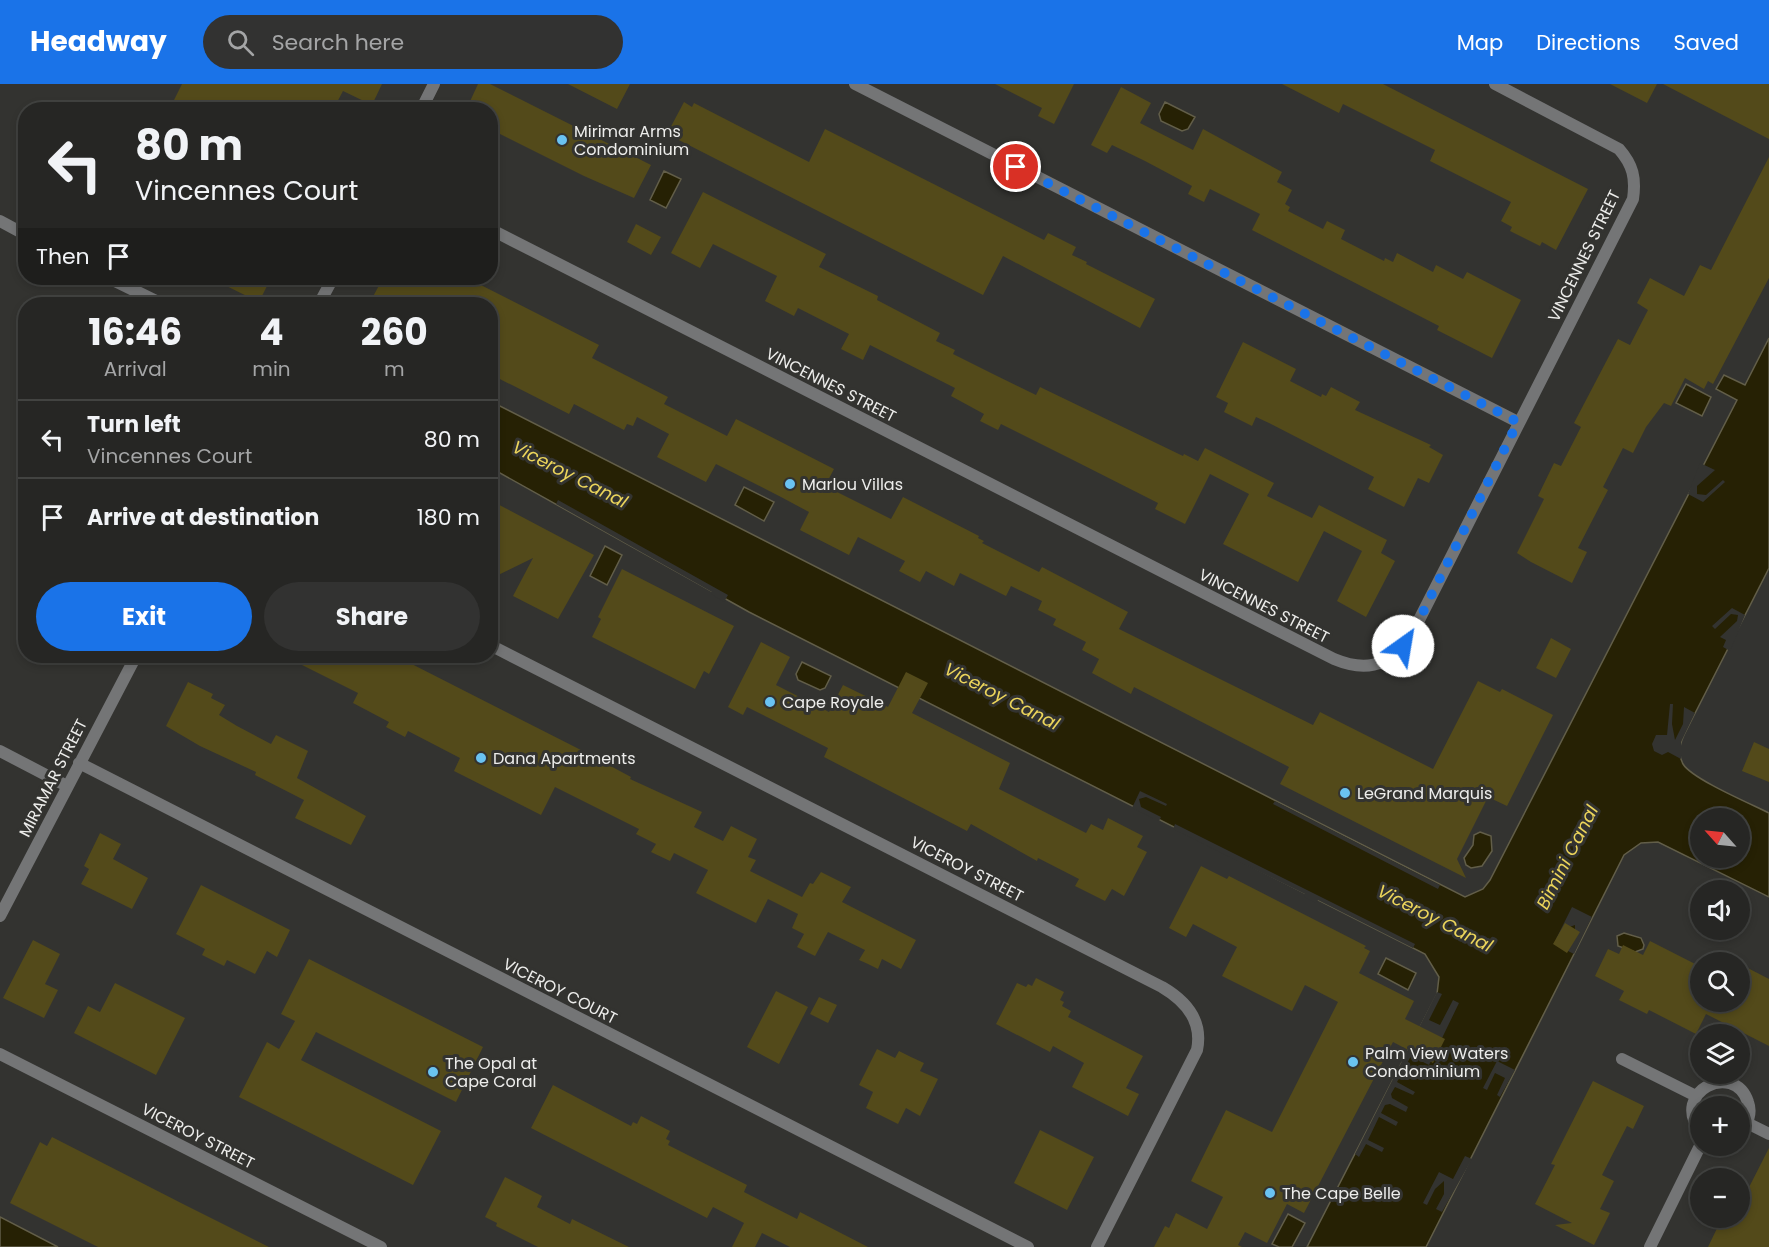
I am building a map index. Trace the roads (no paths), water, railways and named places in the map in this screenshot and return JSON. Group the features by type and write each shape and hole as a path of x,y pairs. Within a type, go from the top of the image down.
{"street":[{"path":"425,102 434,84"},
{"path":"855,84 1518,422"},
{"name":"VINCENNES STREET","path":"498,233 1323,654 1355,667 1371,666 1389,658 1410,636 1633,199 1634,175 1626,157 1611,143 1495,84"},
{"path":"0,222 18,231"},
{"path":"123,285 148,297"},
{"name":"VICEROY STREET","path":"498,649 1153,982 1181,1000 1197,1024 1197,1050 1097,1247"},
{"name":"MIRAMAR STREET","path":"0,916 132,663"},
{"path":"0,751 67,786"},
{"name":"VICEROY COURT","path":"79,763 1028,1247"},
{"name":"VICEROY STREET","path":"0,1054 381,1247"},
{"path":"1622,1059 1696,1096 1707,1085 1716,1082 1733,1084 1745,1096"},
{"path":"1750,1130 1766,1133"},
{"path":"1650,1247 1695,1156"}],"water":[{"path":"1165,102 1195,117 1188,129 1182,131 1161,121 1159,114"},
{"path":"664,171 681,179 666,208 650,200"},
{"path":"1769,338 1769,568 1685,733 1680,752 1683,764 1698,777 1769,813 1769,897 1750,888 1750,880 1735,880 1710,868 1750,868 1750,808 1690,808 1690,858 1658,842 1641,843 1624,855 1426,1247 1307,1247 1437,994 1439,977 1425,954 749,612 498,472 498,405 1465,897 1483,889 1490,880 1737,400 1716,389 1724,375 1745,385"},
{"path":"1686,384 1711,397 1702,416 1676,403"},
{"path":"744,487 774,502 764,521 735,505"},
{"path":"605,546 622,555 607,585 590,576"},
{"path":"802,662 831,676 825,688 820,690 798,680 796,674"},
{"path":"1480,832 1491,836 1492,851 1482,866 1471,868 1466,865 1464,858 1473,845 1474,835"},
{"path":"1624,933 1641,938 1643,949 1635,952 1618,946 1617,936"},
{"path":"1386,958 1416,973 1408,990 1378,974"},
{"path":"1288,1214 1305,1223 1292,1247 1279,1247 1272,1244"},
{"path":"0,1217 58,1247 0,1247"}],"place":[{"name":"Mirimar Arms Condominium","path":"562,140"},
{"name":"Marlou Villas","path":"790,484"},
{"name":"Cape Royale","path":"770,702"},
{"name":"Dana Apartments","path":"481,758"},
{"name":"LeGrand Marquis","path":"1345,793"},
{"name":"Palm View Waters Condominium","path":"1353,1062"},
{"name":"The Opal at Cape Coral","path":"433,1072"},
{"name":"The Cape Belle","path":"1270,1193"}],"water label":[{"name":"Viceroy Canal","path":"570,474"},
{"name":"Viceroy Canal","path":"1002,696"},
{"name":"Bimini Canal","path":"1567,857"},
{"name":"Viceroy Canal","path":"1435,918"}]}
